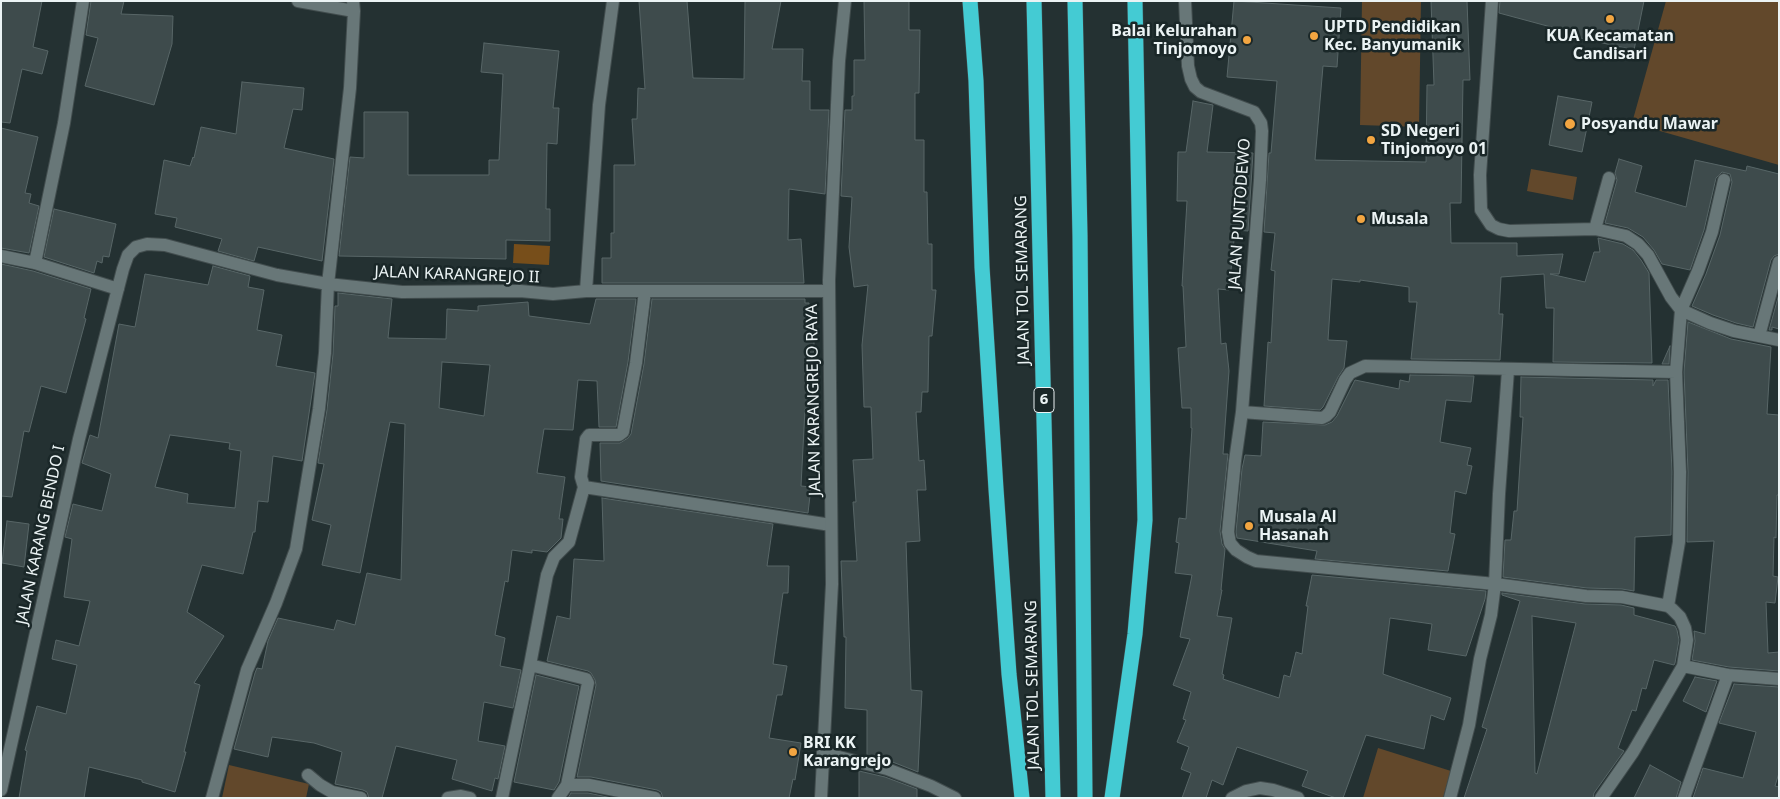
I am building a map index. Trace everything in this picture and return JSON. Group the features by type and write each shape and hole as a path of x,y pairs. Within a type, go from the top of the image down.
{"highway":[{"path":"970,1 976,81 982,267 1010,674 1022,798"},
{"name":"JALAN TOL SEMARANG","path":"1034,1 1053,798"},
{"path":"1075,1 1080,236 1086,798"},
{"path":"1112,798 1135,634 1145,520 1135,1"}],"street":[{"path":"35,263 64,123 83,1"},
{"path":"212,798 247,670 276,603 296,549 319,409 325,354 328,284 347,115 353,6 298,1"},
{"path":"586,291 599,105 613,1"},
{"name":"JALAN KARANGREJO RAYA","path":"821,798 832,584 829,291 839,61 845,1"},
{"name":"JALAN PUNTODEWO","path":"1185,1 1188,66 1195,87 1201,92 1254,112 1261,123 1260,180 1242,412 1228,532 1230,543 1236,550 1256,561 1495,584 1586,596 1622,598 1668,606"},
{"path":"1492,1 1480,175 1481,210 1491,225 1509,231 1595,229 1626,236 1638,244 1648,255 1671,297 1681,310 1734,331 1779,340"},
{"path":"1595,229 1609,178"},
{"path":"1601,798 1633,752 1683,666 1687,640 1685,628 1680,617 1668,606 1679,542 1680,472 1676,372 1681,310 1712,232 1724,180"},
{"name":"JALAN KARANGREJO II","path":"118,289 128,255 136,247 147,244 165,245 277,275 328,284 402,292 520,291 553,294 586,291 829,291"},
{"path":"1,256 35,263 118,289"},
{"path":"1759,336 1779,262"},
{"name":"JALAN KARANG BENDO I","path":"1,790 79,439 118,289"},
{"path":"502,798 547,575 554,557 569,542 584,487 581,478 587,437 590,435 619,435 623,432 636,363 645,291"},
{"path":"1242,412 1322,418 1330,412 1350,373 1365,366 1676,372"},
{"path":"1450,798 1469,725 1480,659 1491,616 1495,584 1508,370"},
{"path":"584,487 831,525"},
{"path":"530,665 586,679 588,683 567,785 558,798"},
{"path":"1683,666 1728,676 1779,679"},
{"path":"1684,798 1728,676"},
{"path":"824,753 887,769 931,786 955,798"},
{"path":"308,776 332,792 361,798"},
{"path":"567,785 589,785 655,798"},
{"path":"1232,798 1246,791 1260,788 1298,798"},
{"path":"448,798 461,796 470,798"}],"shaded area":[{"path":"1362,1 1421,1 1419,127 1360,125"},
{"path":"1666,1 1779,1 1779,165 1632,123"},
{"path":"1531,169 1577,177 1573,200 1527,191"},
{"path":"514,244 550,246 549,265 513,263"},
{"path":"1378,748 1451,771 1443,798 1363,798"},
{"path":"229,765 309,784 306,798 222,798"}],"building":[{"path":"1,1 42,1 33,47 48,51 42,74 22,69 10,123 1,122"},
{"path":"91,1 124,1 121,14 173,16 172,44 154,105 85,86 98,38 86,35"},
{"path":"639,1 687,1 693,78 744,79 745,1 781,1 772,49 803,49 802,81 810,81 810,110 829,110 825,194 789,189 788,240 801,239 804,283 602,283 602,258 611,258 611,233 614,233 614,165 635,165 632,119 637,119 638,88 645,89"},
{"path":"864,1 909,1 909,30 920,30 919,93 915,93 915,140 924,140 924,192 927,192 928,244 932,244 932,290 936,290 932,336 929,336 928,392 922,392 921,412 916,412 919,461 924,460 926,490 917,490 920,541 906,542 911,690 922,691 918,772 890,761 867,756 867,710 845,708 846,637 844,637 841,561 857,561 853,502 856,502 853,460 873,459 871,407 864,407 862,345 868,285 854,287 849,247 852,197 841,196 845,110 852,110 854,60 865,60"},
{"path":"1234,1 1341,8 1337,67 1323,66 1315,160 1426,162 1427,85 1434,85 1431,1 1467,1 1470,80 1463,80 1461,203 1450,203 1451,243 1517,243 1517,256 1563,254 1559,274 1550,274 1585,282 1594,252 1600,252 1598,238 1623,244 1633,250 1649,273 1652,363 1553,362 1554,308 1546,308 1544,274 1501,277 1499,314 1503,314 1500,360 1411,359 1417,302 1409,302 1409,287 1360,280 1360,282 1332,279 1328,340 1347,341 1344,368 1320,410 1264,406 1268,342 1271,343 1275,271 1271,270 1275,233 1264,232 1269,153 1271,153 1277,81 1227,77"},
{"path":"1500,1 1644,1 1634,50 1576,37 1577,34 1499,13"},
{"path":"484,43 559,51 553,108 559,108 557,144 547,143 546,209 550,209 550,241 506,240 506,259 339,256 350,157 364,158 364,112 408,112 408,175 489,175 489,160 499,160 503,74 481,72"},
{"path":"242,82 304,88 302,110 293,109 284,148 334,159 322,261 258,247 254,261 218,251 222,239 175,227 177,218 155,214 164,160 190,166 194,158 201,127 236,134"},
{"name":"Posyandu Mawar","path":"1558,96 1592,102 1582,152 1549,145"},
{"path":"1193,101 1213,105 1207,152 1253,153 1248,231 1235,230 1229,290 1218,289 1221,344 1226,343 1229,371 1223,454 1228,454 1220,531 1222,544 1225,549 1222,590 1217,616 1232,618 1222,674 1224,675 1223,679 1279,698 1284,675 1290,677 1296,652 1302,654 1308,606 1306,606 1312,575 1486,591 1466,656 1428,650 1432,624 1390,618 1383,674 1451,698 1444,720 1431,715 1424,749 1366,735 1343,798 1336,798 1302,786 1308,771 1237,747 1223,785 1212,780 1206,798 1182,798 1191,773 1181,769 1189,747 1177,742 1186,720 1183,719 1191,692 1173,685 1190,639 1180,637 1192,575 1175,573 1179,543 1176,542 1179,518 1186,519 1192,428 1191,408 1182,408 1178,348 1186,347 1182,286 1187,201 1177,201 1178,152 1186,152"},
{"path":"1,128 38,137 25,193 31,194 29,203 39,206 29,253 1,248"},
{"path":"1619,159 1642,166 1635,192 1686,207 1695,160 1746,171 1747,166 1779,174 1779,254 1771,260 1753,327 1736,323 1692,306 1720,235 1732,182 1730,174 1722,172 1716,178 1704,230 1690,270 1662,264 1654,250 1643,237 1628,228 1605,223 1617,180 1615,173"},
{"path":"54,209 116,224 109,257 103,256 102,263 97,261 94,273 44,257"},
{"path":"1,264 33,271 91,289 84,318 86,319 66,393 41,386 29,432 24,431 12,497 1,496"},
{"path":"213,266 250,276 248,287 264,290 257,330 282,335 276,366 315,373 302,461 273,456 268,502 258,501 255,532 253,532 243,574 202,565 187,612 224,636 194,683 200,685 184,752 186,752 175,792 142,782 142,780 89,767 84,798 19,798 27,751 25,750 37,706 66,714 77,665 52,659 56,640 79,646 90,601 64,597 72,539 65,537 73,504 102,511 111,474 82,463 90,435 98,438 119,324 135,327 145,274 208,285","holes":["170,435 230,443 229,449 241,451 235,508 187,503 188,494 155,487"]},
{"path":"338,293 392,299 388,338 446,339 447,309 478,311 478,306 528,302 529,316 590,324 596,299 636,299 628,362 616,427 599,427 597,381 578,380 573,430 544,429 537,473 565,477 559,519 563,519 561,538 547,552 532,550 532,553 512,550 508,582 505,581 495,635 505,638 500,666 521,670 513,708 484,702 478,741 505,746 498,779 495,778 492,791 452,779 457,760 396,746 382,798 369,798 367,792 363,790 335,784 342,752 314,743 272,737 268,757 234,749 255,673 257,668 262,669 268,641 278,618 334,630 337,620 355,625 367,573 401,580 405,424 390,422 360,573 322,565 331,525 312,520 324,464 318,463 327,410 333,354 335,306 338,306","holes":["442,362 490,365 484,416 439,408"]},
{"path":"1779,294 1779,329 1772,327 1772,330 1769,330"},
{"path":"652,299 805,299 805,303 809,303 809,339 814,339 814,378 810,378 809,409 805,409 801,486 811,487 808,513 601,481 600,443 620,443 631,434 644,364"},
{"path":"1688,322 1731,339 1771,347 1767,414 1779,415 1779,495 1777,495 1773,576 1778,577 1775,603 1766,602 1768,653 1779,652 1779,671 1729,667 1692,660 1695,641 1694,631 1705,634 1714,541 1687,542 1688,472 1684,372"},
{"path":"1670,346 1669,364 1662,364"},
{"path":"1410,375 1474,376 1471,402 1446,400 1440,442 1471,448 1467,465 1472,466 1466,494 1455,491 1450,533 1455,534 1448,571 1315,559 1317,551 1237,538 1242,469 1245,455 1261,456 1263,422 1325,425 1332,422 1337,416 1355,380 1399,389 1400,380 1409,382"},
{"path":"1521,377 1653,380 1653,386 1656,380 1668,380 1672,472 1671,535 1635,537 1634,591 1587,588 1503,577 1505,540 1511,540 1514,511 1517,511 1523,417 1520,417"},
{"path":"602,498 773,524 767,566 789,566 788,593 783,593 773,664 787,666 782,695 777,695 769,738 801,743 795,780 793,779 789,798 663,798 661,792 657,790 591,777 577,777 596,685 595,680 588,671 547,661 557,616 570,619 574,559 604,561"},
{"path":"7,521 29,524 24,567 2,563"},
{"path":"1502,593 1585,604 1621,605 1634,608 1634,615 1675,626 1677,630 1679,640 1674,665 1654,660 1646,689 1642,688 1636,711 1632,710 1618,748 1624,751 1594,793 1593,798 1464,798 1487,729 1482,727 1520,601 1502,595","holes":["1532,616 1576,623 1537,774 1535,773"]},
{"path":"536,675 579,686 559,782 554,790 514,782"},
{"path":"1695,677 1717,681 1706,712 1683,701"},
{"path":"1734,684 1779,687 1779,773 1775,786 1779,787 1779,798 1693,798 1703,768 1743,778 1756,732 1719,723"},
{"path":"1650,765 1681,782 1676,798 1634,798"},
{"path":"859,771 885,777 917,789 917,798 859,798"},
{"path":"571,793 588,793 612,798 568,798"}],"place":[{"name":"KUA Kecamatan Candisari","path":"1610,19"},
{"name":"UPTD Pendidikan Kec. Banyumanik","path":"1314,36"},
{"name":"Balai Kelurahan Tinjomoyo","path":"1247,40"},
{"name":"Posyandu Mawar","path":"1570,124"},
{"name":"SD Negeri Tinjomoyo 01","path":"1371,140"},
{"name":"Musala","path":"1361,219"},
{"name":"Musala Al Hasanah","path":"1249,526"},
{"name":"BRI KK Karangrejo","path":"793,752"}]}
